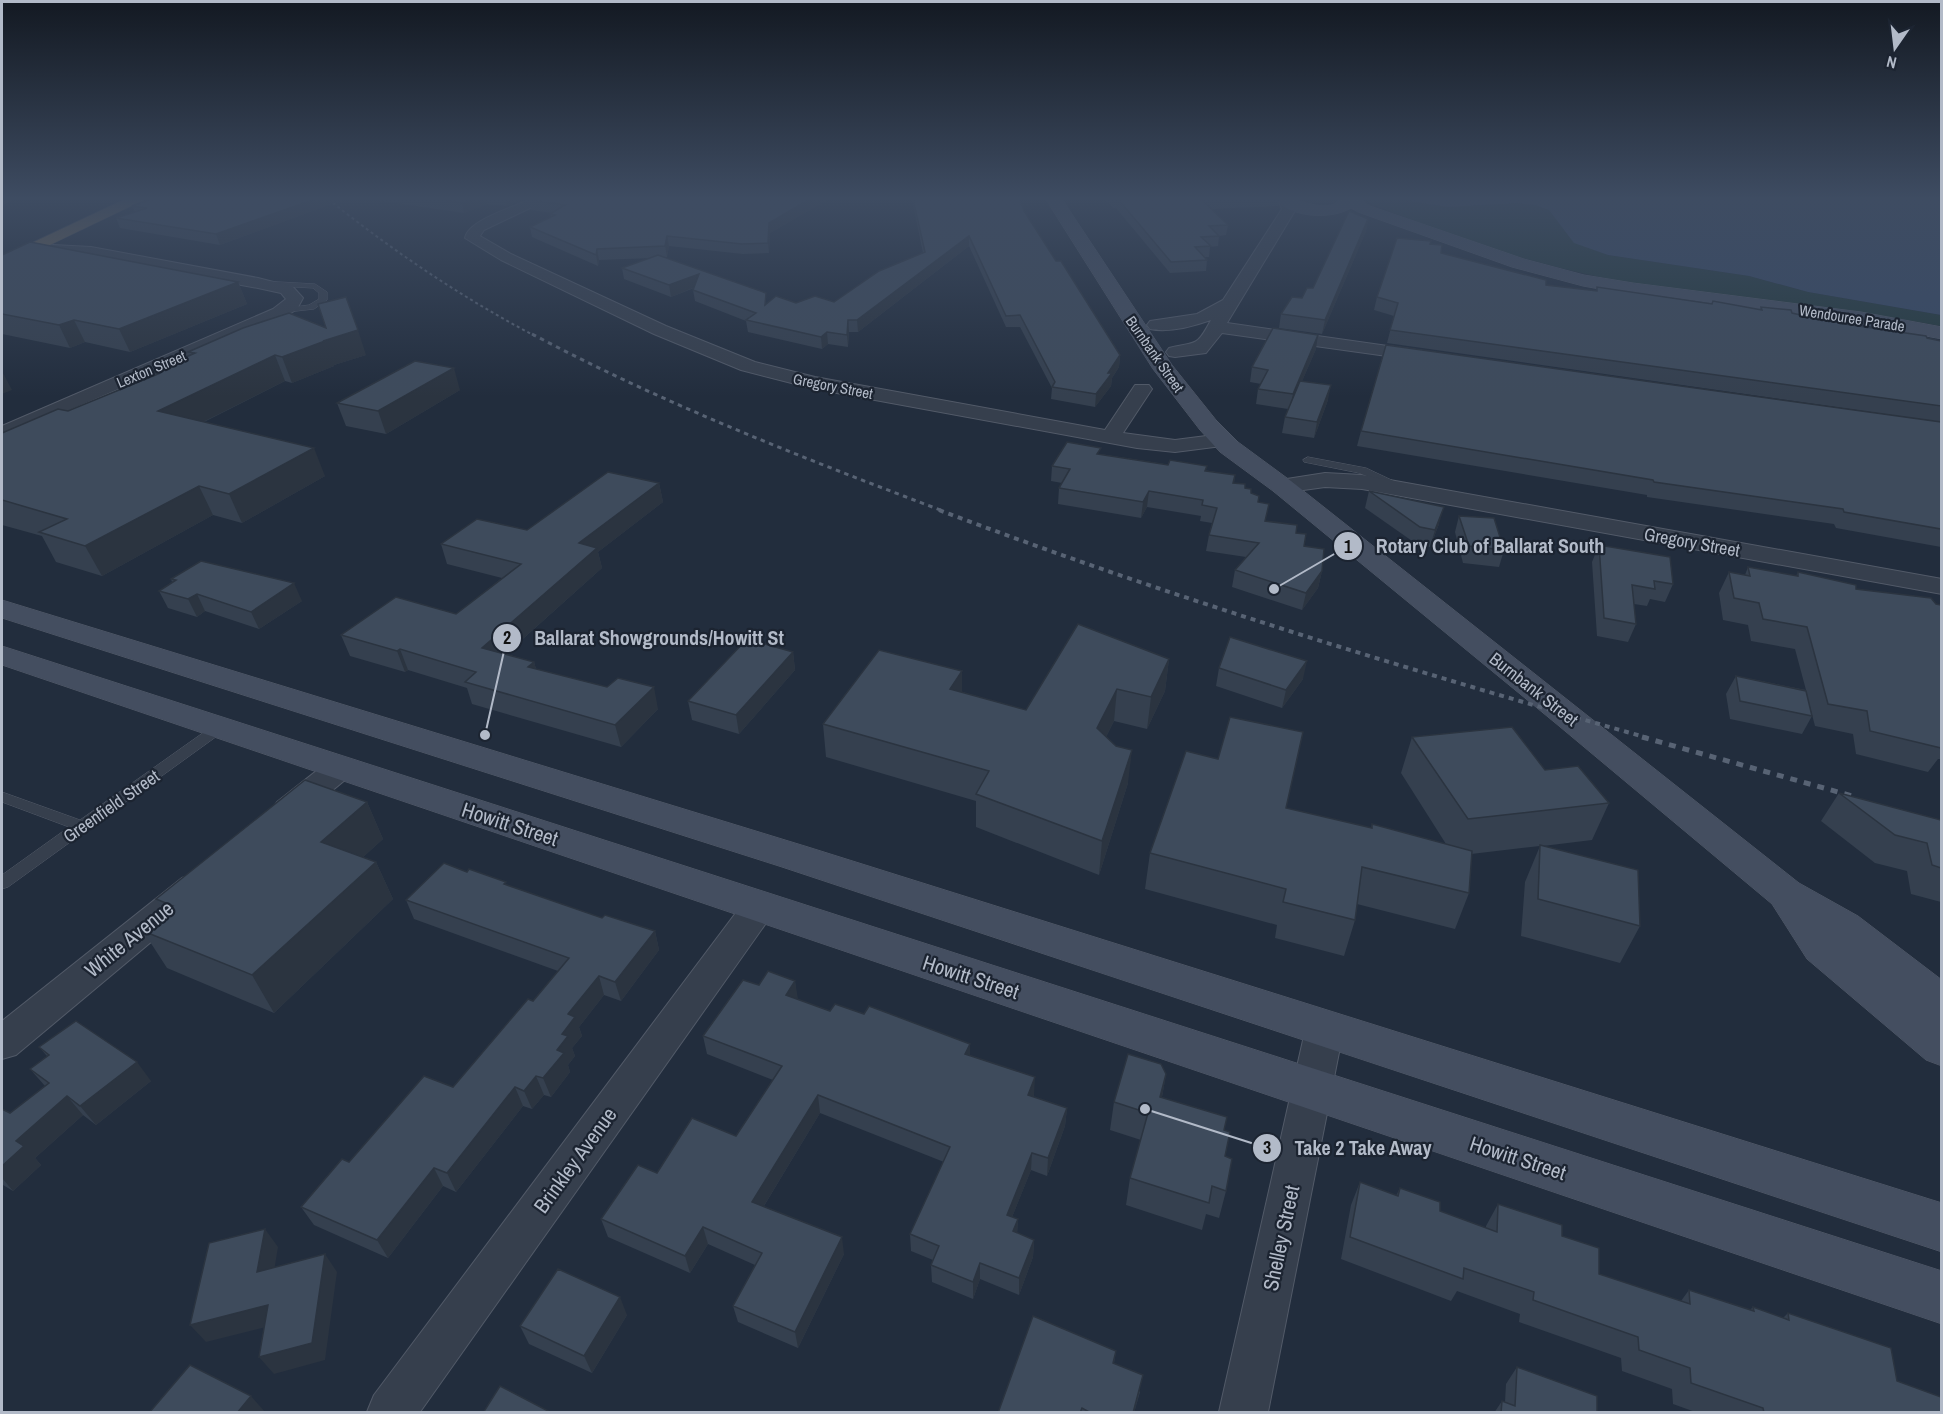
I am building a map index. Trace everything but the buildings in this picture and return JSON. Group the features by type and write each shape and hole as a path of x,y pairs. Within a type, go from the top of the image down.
{"main road":[{"name":"Burnbank Street","path":"1102,265 1145,325 1175,352 1236,434 1289,492"},
{"name":"Burnbank Street","path":"1115,265 1145,325 1150,348 1181,392 1222,441 1289,492 1785,893 1844,927 1941,1005"},
{"name":"Wendouree Parade","path":"1526,265 1609,285 1842,315 1941,333"},
{"path":"1150,348 1175,352"},
{"path":"2,609 795,857 1941,1228"},
{"name":"Howitt Street","path":"2,655 1941,1298"},
{"name":"Burnbank Street","path":"1785,893 1822,948 1941,1047"}],"street":[{"path":"161,265 287,290 289,304"},
{"name":"Gregory Street","path":"523,265 639,320 748,366 815,383 1110,437 1175,446 1222,441"},
{"path":"1175,352 1203,348 1218,327 1229,303 1253,265"},
{"path":"1145,325 1193,322 1229,303"},
{"name":"Lexton Street","path":"2,433 289,304"},
{"path":"1218,327 1436,358"},
{"path":"1110,437 1142,389"},
{"name":"Gregory Street","path":"1289,492 1382,487 1407,490 1941,587"},
{"path":"268,827 340,768"},
{"name":"White Avenue","path":"2,1043 222,864"},
{"name":"Brinkley Avenue","path":"391,1413 759,907"},
{"name":"Shelley Street","path":"1244,1413 1314,1090 1325,1028"}],"lane":[{"path":"258,283 315,286 324,293 322,300 314,306 289,304"},
{"path":"1308,460 1364,471 1407,490"},
{"name":"Greenfield Street","path":"2,883 219,728"},
{"path":"2,797 82,826"}],"green space":[{"path":"1549,265 1675,265 1749,276 1808,292 1941,315 1941,326 1649,286"}],"water":[{"path":"1675,265 1941,265 1941,315 1808,292 1749,276"}],"railway":[{"path":"418,265 535,336"},
{"path":"532,334 683,407 943,511"},
{"path":"939,510 1114,573 1291,632 1648,738"},
{"path":"1642,737 1856,797"}],"place":[{"name":"Rotary Club of Ballarat South","path":"1274,589"},
{"name":"Ballarat Showgrounds/Howitt St","path":"485,735"},
{"name":"Take 2 Take Away","path":"1145,1109"}]}
